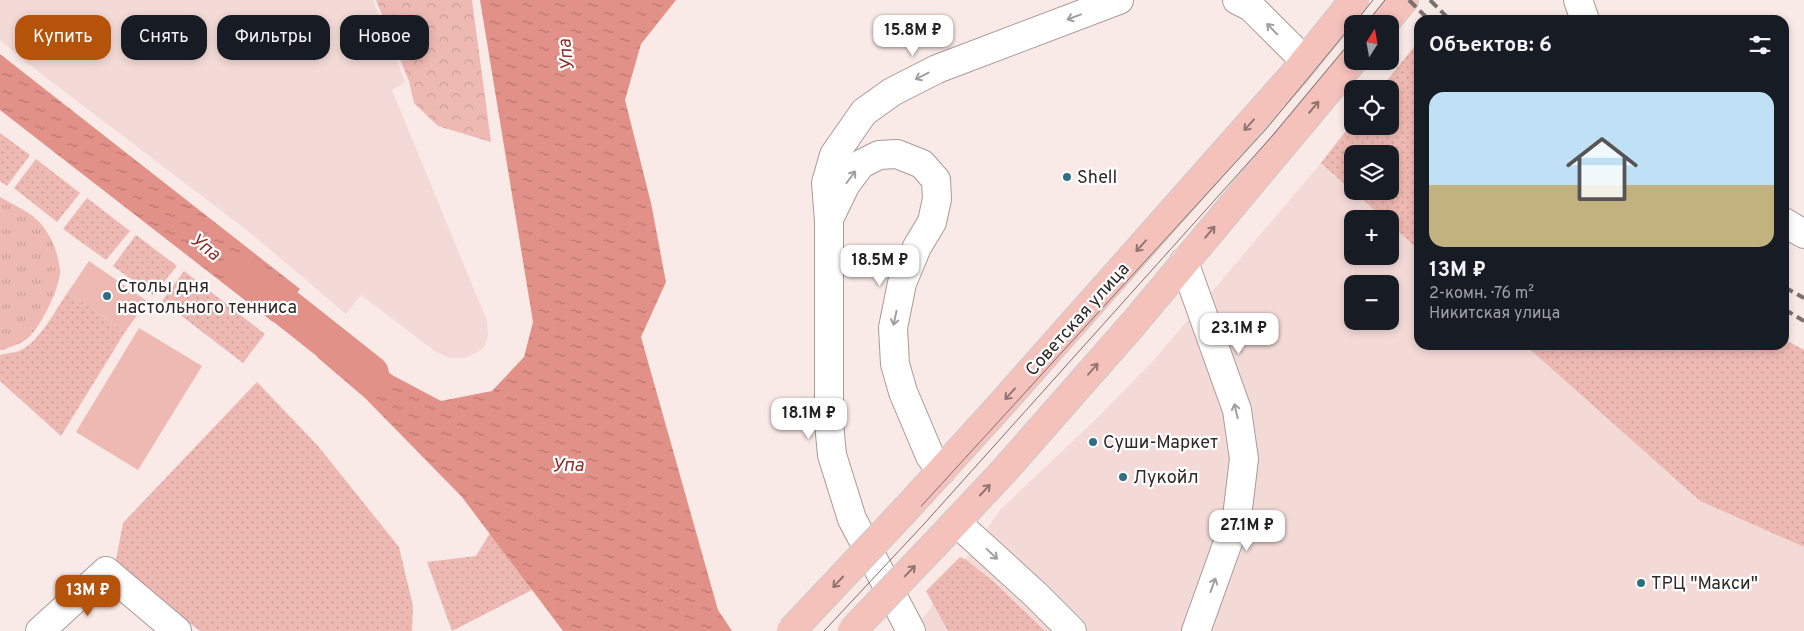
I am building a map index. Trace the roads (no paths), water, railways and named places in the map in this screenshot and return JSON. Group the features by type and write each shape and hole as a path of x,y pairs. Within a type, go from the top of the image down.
{"main road":[{"name":"Советская улица","path":"791,631 941,471 1310,54 1354,0"},
{"path":"1392,15 1404,0"},
{"path":"852,631 1003,472 1128,330 1346,70"}],"street":[{"path":"911,631 852,519 832,455 829,423 829,221 826,183 834,155 864,112 892,92 937,69 1119,0"},
{"path":"1237,0 1251,7 1310,54"},
{"path":"1578,0 1583,15"},
{"path":"829,221 851,177 861,164 879,155 897,154 922,164 936,180 937,199 932,222 917,247 902,284 893,328 895,364 903,392 930,456 941,471"},
{"path":"1789,225 1804,234"},
{"path":"1184,262 1237,410 1244,459 1237,517 1196,631"},
{"path":"948,530 1035,594 1072,631"},
{"path":"40,631 106,571 177,631"}],"water":[{"name":"Упа","path":"480,0 676,0 641,44 625,100 651,203 666,282 641,337 718,610 732,631 563,631 462,497 365,398 317,357 338,331 392,375 441,401 492,391 524,357 533,322"},
{"name":"Упа","path":"0,54 300,289 273,322 0,110"}],"waterway":[{"name":"Упа","path":"245,275 370,374"}],"tram line":[{"path":"1361,15 1373,0"},
{"path":"1373,15 1385,0"},
{"path":"807,631 1267,128 1344,35"},
{"path":"824,631 924,524 1274,134 1344,50"}],"railway":[{"path":"1409,0 1424,15"},
{"path":"1430,0 1445,15"},
{"path":"1789,290 1804,298"},
{"path":"1789,312 1804,321"}],"place":[{"name":"Shell","path":"1067,177"},
{"name":"Cтолы дня настольного тенниса","path":"107,296"},
{"name":"Суши-Маркет","path":"1093,442"},
{"name":"Лукойл","path":"1123,477"},
{"name":"ТРЦ \"Макси\"","path":"1641,583"}]}
